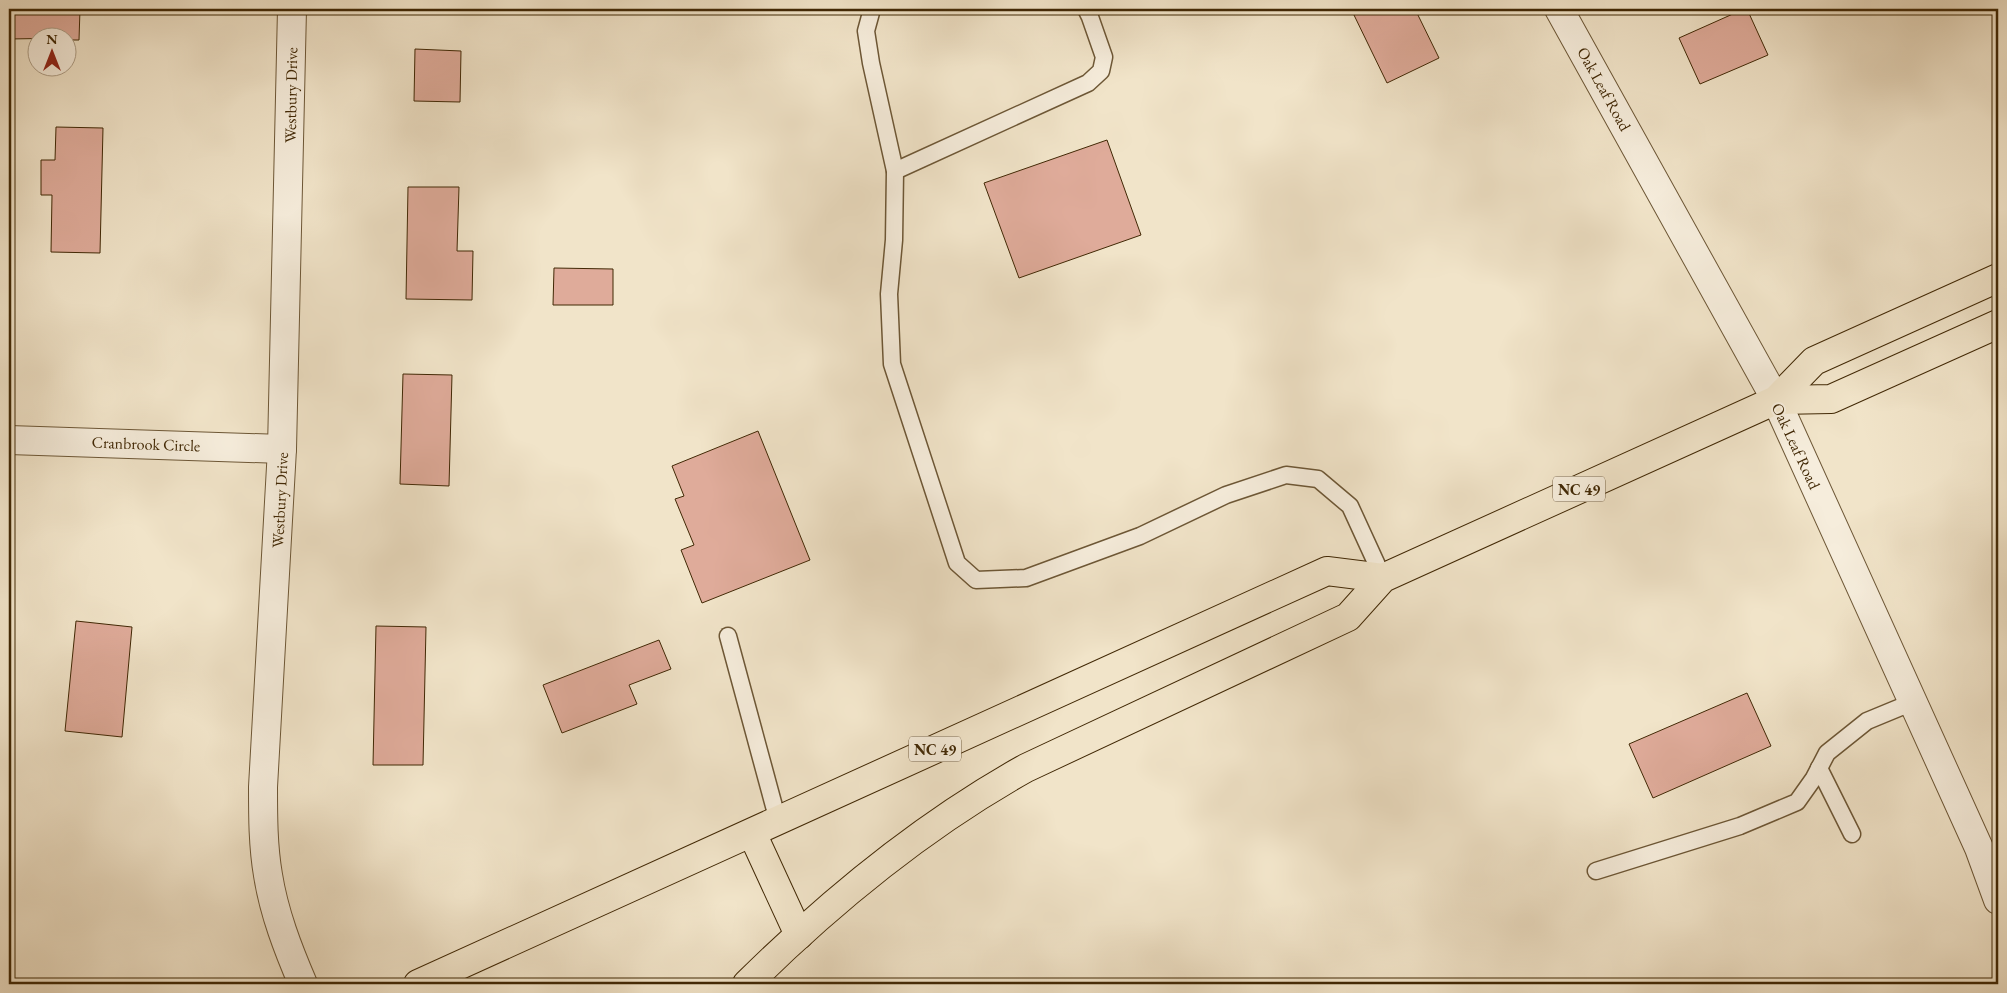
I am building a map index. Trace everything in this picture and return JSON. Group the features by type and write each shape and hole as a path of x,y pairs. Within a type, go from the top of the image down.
{"main road":[{"name":"NC 49","path":"748,984 842,896 886,861 932,826 980,794 1026,768 1348,616 1383,578 1776,400 1814,361 1998,278"},
{"name":"NC 49","path":"1776,400 1831,399 1998,324"},
{"name":"NC 49","path":"418,984 1328,571 1383,578"},
{"path":"752,833 799,935"}],"street":[{"name":"Westbury Drive","path":"292,9 282,449 264,738 264,833 268,875 277,917 303,984"},
{"name":"Oak Leaf Road","path":"1560,9 1776,400 1979,848 1998,900"},
{"name":"Cranbrook Circle","path":"9,440 282,449"}],"lane":[{"path":"872,9 866,31 867,39 895,171 894,240 889,294 892,364 957,563 976,580 1026,578 1140,536 1226,495 1286,475 1318,479 1350,506 1383,578"},
{"path":"895,171 1088,83 1101,71 1104,57 1086,9"},
{"path":"728,636 778,820"},
{"path":"1596,871 1740,826 1797,802 1814,778 1827,753 1867,721 1913,702"},
{"path":"1820,768 1852,834"}],"building":[{"path":"9,9 80,9 79,40 78,28 28,28 28,39 9,39"},
{"path":"1362,9 1415,9 1439,58 1387,83 1353,13"},
{"path":"1747,9 1768,55 1700,84 1679,38"},
{"path":"415,49 461,51 460,102 414,101"},
{"path":"56,127 103,128 100,253 51,252 52,195 41,195 41,160 55,160"},
{"path":"1107,140 1141,235 1019,278 984,183"},
{"path":"408,187 459,187 457,251 473,251 472,300 406,299"},
{"path":"554,268 613,269 613,305 553,305"},
{"path":"403,374 452,375 449,486 400,484"},
{"path":"758,431 810,560 702,603 681,550 694,545 675,499 684,496 672,466"},
{"path":"76,621 132,627 122,737 65,731"},
{"path":"376,626 426,627 423,765 373,765"},
{"path":"659,640 671,669 629,685 637,704 562,733 543,685"},
{"path":"1747,693 1771,746 1653,798 1629,744"}]}
